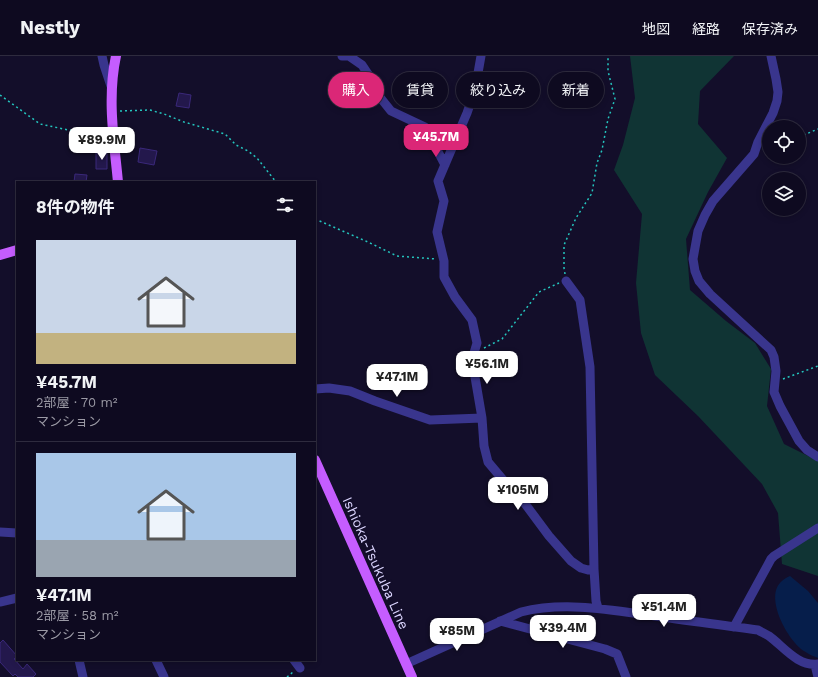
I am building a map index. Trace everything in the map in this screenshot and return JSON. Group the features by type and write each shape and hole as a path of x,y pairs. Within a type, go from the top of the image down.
{"main road":[{"path":"116,56 111,86 118,181"},
{"path":"0,255 16,250"},
{"name":"Ishioka-Tsukuba Line","path":"316,462 412,677"}],"street":[{"path":"102,56 111,86"},
{"path":"342,56 349,56 362,65 372,80 375,91 391,111 425,127 445,164"},
{"path":"481,56 475,90 467,113 438,181 444,201 437,232 444,261 444,277 455,297 472,320 477,343 474,353 475,377 482,418 484,446 488,462 520,497 549,536 571,562 581,568 588,570 594,569"},
{"path":"771,56 778,92 773,113 754,154 713,201 705,215 698,232 693,259 695,271 699,281 710,294 771,350 774,357 776,382 774,392 780,406 799,441 807,450 818,457"},
{"path":"566,281 580,300 590,367 594,569 596,601 598,608"},
{"path":"316,389 329,388 350,391 375,402 430,420 482,418"},
{"path":"734,627 771,559 818,528"},
{"path":"0,532 16,533"},
{"path":"0,602 16,598"},
{"path":"406,664 521,612 556,608 598,608 758,630 768,635 788,653 802,661 817,664 818,677"},
{"path":"500,621 606,649 617,654 626,677"},
{"path":"79,661 83,677"},
{"path":"156,661 164,677"}],"path":[{"path":"474,353 502,338 539,292 566,281 564,268 564,245 576,218 592,193 597,163 602,150 608,119 616,99 608,71 608,56"},
{"path":"0,95 40,124 78,132 114,142"},
{"path":"112,111 150,110 225,134 236,145 248,151 257,158 275,181"},
{"path":"806,134 818,129"},
{"path":"316,219 397,256 431,258 444,261"},
{"path":"776,382 818,366"}],"green space":[{"path":"630,56 734,56 700,91 698,124 727,158 708,192 686,239 690,290 726,321 755,343 771,369 767,406 784,444 818,461 818,576 782,564 778,513 762,484 698,416 655,375 641,333 636,283 642,214 614,170 623,145 635,98"}],"water":[{"path":"790,576 808,591 818,603 818,658 807,653 791,638 776,607 775,597 777,588 783,580"}],"building":[{"path":"179,93 191,95 189,108 176,106"},
{"path":"140,148 157,151 154,165 138,162"},
{"path":"96,153 107,153 107,169 96,169"},
{"path":"75,174 87,175 86,181 74,181"},
{"path":"3,640 16,655 14,659 23,669 27,664 36,674 33,677 18,677 15,674 13,676 0,662 0,643"}]}
